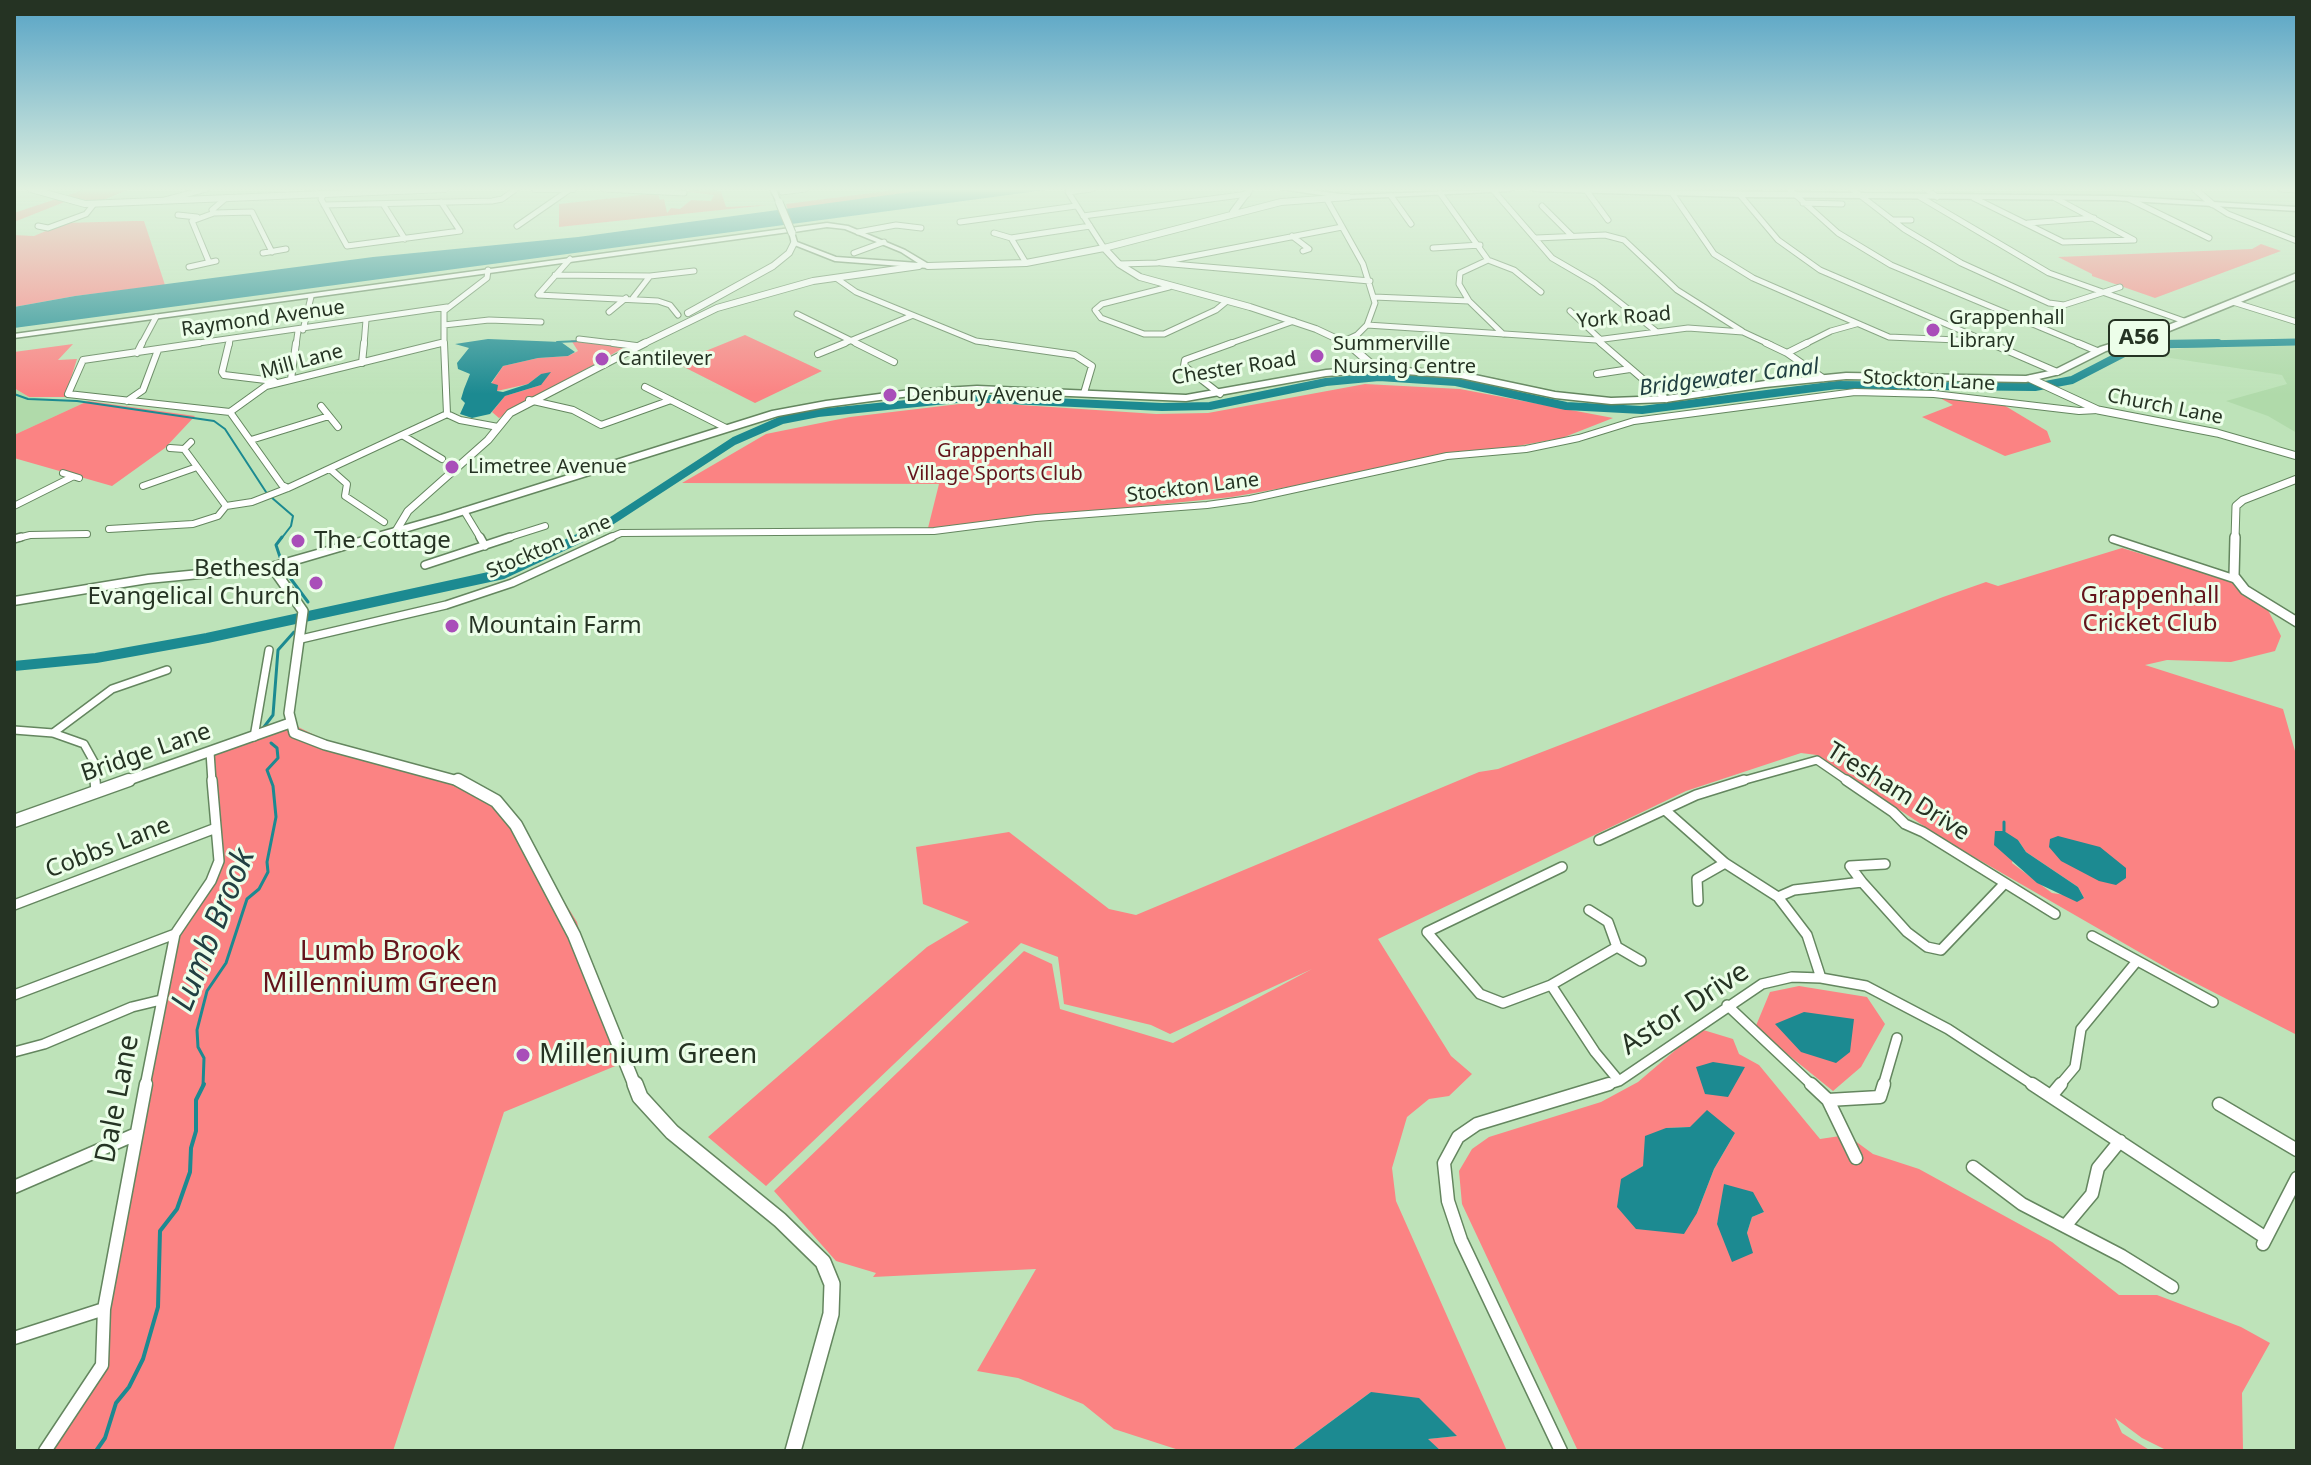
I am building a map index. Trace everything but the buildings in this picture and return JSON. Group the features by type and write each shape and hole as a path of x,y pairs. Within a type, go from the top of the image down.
{"main road":[{"path":"14,336 582,257"},
{"path":"835,257 923,266"},
{"path":"909,257 923,266"},
{"name":"Chester Road","path":"272,567 798,408 910,393 992,389 1177,398 1220,394 1326,373 1377,369 1453,374 1580,399 1666,399 1823,378 2035,381 2097,351 2184,321 2297,276"},
{"name":"A56","path":"14,601 148,579 272,567"}],"street":[{"path":"207,257 209,262"},
{"path":"668,331 666,328 680,318 784,257"},
{"path":"1023,257 1026,263"},
{"path":"396,531 408,511 483,446 510,413 529,400 717,308 836,278 923,266 1026,263 1055,257"},
{"path":"1113,257 1140,277 1294,321 1344,341 1377,369"},
{"path":"1157,263 1185,257"},
{"path":"1344,341 1357,335 1367,325 1374,311 1370,281 1358,257"},
{"path":"1551,257 1595,283 1657,332"},
{"path":"1642,257 1677,290 1743,332"},
{"path":"1719,257 1753,278 1899,338 1981,340"},
{"path":"1801,257 1838,279 2057,372"},
{"path":"1878,257 2001,313 2097,351"},
{"path":"1953,257 1973,270 2049,303 2064,305 2120,287"},
{"path":"2022,257 2049,273 2184,321"},
{"path":"570,259 538,295 630,298 670,305 678,315"},
{"path":"1504,335 1469,301 1459,284 1460,273 1488,260 1514,270 1541,292"},
{"path":"189,267 216,261"},
{"path":"1119,264 1157,263 1370,281"},
{"path":"447,414 442,343 444,311 487,278 488,270"},
{"path":"555,275 650,276 694,271"},
{"path":"609,312 630,298 650,276"},
{"path":"836,278 850,289 911,316 983,342 1075,355 1092,366 1084,393"},
{"path":"1169,287 1102,304 1095,310 1101,318 1144,334 1164,334 1216,310 1227,301"},
{"path":"291,379 300,330 311,297"},
{"path":"1374,297 1469,301"},
{"path":"2233,302 2297,322"},
{"name":"Raymond Avenue","path":"127,401 68,394 83,360 447,307"},
{"path":"1570,311 1598,340 1666,399"},
{"path":"797,314 898,361 887,365"},
{"path":"818,354 911,316"},
{"path":"137,353 156,317"},
{"path":"362,363 366,320"},
{"path":"444,325 489,320 551,323"},
{"path":"1220,394 1184,366 1185,360 1294,321"},
{"path":"1787,353 1831,331 1857,323"},
{"name":"York Road","path":"1367,325 1598,340 1688,328 1743,332 1787,353 1823,378"},
{"path":"579,339 636,346"},
{"path":"230,340 222,372 224,375 279,381"},
{"name":"Mill Lane","path":"230,412 255,391 279,381 442,343"},
{"path":"127,401 143,390 158,350"},
{"path":"1597,374 1630,369"},
{"name":"Church Lane","path":"2035,381 2098,410 2217,433 2297,456"},
{"path":"645,387 726,428"},
{"name":"Stockton Lane","path":"301,639 473,596 516,581 621,533 934,531 1036,518 1195,506 1250,499 1447,456 1526,449 1579,438 1634,421 1855,392 1934,394 2079,411 2098,410"},
{"path":"529,400 573,410 601,425 671,400"},
{"path":"127,401 230,412 282,485 288,488"},
{"path":"321,406 338,427"},
{"path":"109,529 193,524 218,516 226,506 252,502 288,488 447,414 460,420 498,427"},
{"path":"251,440 329,416"},
{"path":"402,435 442,459"},
{"path":"170,448 184,449 191,442"},
{"path":"184,449 226,506"},
{"path":"143,486 197,467"},
{"path":"330,469 347,484 345,496 384,522"},
{"path":"14,506 76,478 63,473"},
{"path":"2235,579 2236,506 2243,500 2297,479"},
{"path":"464,511 485,546"},
{"path":"425,565 545,526"},
{"path":"14,539 30,535 87,534"},
{"path":"2113,539 2235,579 2245,590 2297,622"},
{"path":"272,567 302,608 290,723 294,733 306,739 455,779 496,801 516,825 574,935 640,1097 672,1132 780,1220 823,1262 832,1284 831,1314 793,1451"},
{"path":"254,737 269,650"},
{"path":"53,733 112,689 167,670"},
{"name":"Bridge Lane","path":"14,821 290,723"},
{"path":"14,730 53,733 84,744 94,762 96,792"},
{"name":"Dale Lane","path":"45,1451 102,1365 104,1309 134,1135 175,934 217,871 210,752"},
{"name":"Tresham Drive","path":"1599,840 1711,790 1817,760 1893,812 1905,824 1923,832 2055,914"},
{"path":"1665,810 1725,863 1778,897 1807,935 1821,978"},
{"name":"Cobbs Lane","path":"14,905 216,828"},
{"path":"1698,901 1697,879 1725,863"},
{"path":"1885,864 1850,866 1907,932 1927,947 1941,950 2005,883"},
{"path":"1562,867 1427,932 1480,994 1503,1003 1551,985 1617,947"},
{"path":"1778,897 1794,890 1862,882"},
{"path":"1589,910 1608,922 1617,947 1641,961"},
{"path":"14,995 175,934"},
{"path":"2092,936 2213,1002"},
{"path":"2051,1096 2075,1067 2081,1029 2137,961"},
{"name":"Astor Drive","path":"1561,1451 1461,1240 1448,1201 1444,1163 1458,1137 1477,1124 1619,1081 1762,984 1792,977 1821,978 1866,986 1948,1029 2120,1141 2265,1241 2297,1178"},
{"path":"1551,985 1595,1052 1619,1081"},
{"path":"14,1052 44,1044 132,1007 161,1000"},
{"path":"1727,1005 1828,1100 1856,1158"},
{"path":"1828,1100 1880,1097 1897,1038"},
{"path":"2219,1104 2297,1150"},
{"path":"14,1187 134,1135"},
{"path":"2066,1225 2092,1194 2098,1168 2120,1141"},
{"path":"1973,1167 2022,1204 2066,1225 2172,1287"},
{"path":"14,1338 104,1309"}],"shaded area":[{"path":"2297,346 2297,433 2268,416 2226,401 2287,384 2282,375 2144,354 2191,347"},
{"path":"14,388 29,397 88,401 14,435"}],"green space":[{"path":"14,257 156,257 165,285 75,296 14,307"},
{"path":"2059,257 2264,257 2155,298"},
{"path":"745,335 822,371 755,403 676,363"},
{"path":"571,340 625,347 499,418 492,412 505,396 541,385 541,374 528,384 497,391 491,384 503,366 538,358 568,356 578,351"},
{"path":"73,344 58,360 77,359 65,397 29,397 14,388 14,352"},
{"name":"Grappenhall Village Sports Club","path":"1365,384 1460,389 1613,418 1562,438 1232,497 928,528 939,484 682,483 766,434 850,417 976,402 1156,414 1208,413"},
{"path":"1936,396 2002,404 2047,431 2051,442 2005,456 1922,417 1953,405"},
{"path":"88,401 195,416 165,448 112,486 14,458 14,435"},
{"name":"Grappenhall Cricket Club","path":"2122,548 2228,580 2268,610 2281,636 2275,651 2231,662 2167,660 2145,665 2283,709 2297,758 2297,1035 2172,971 1948,842 1817,755 1801,753 1686,791 1378,939 1451,1056 1472,1074 1449,1096 1429,1099 1407,1117 1392,1168 1396,1201 1507,1451 1441,1451 1427,1439 1457,1436 1371,1392 1291,1451 1182,1451 1114,1429 1083,1404 1018,1378 977,1371 1036,1269 873,1277 876,1273 836,1261 774,1191 1024,951 1052,964 1060,1009 1173,1043 1312,969 1170,1034 1151,1025 1064,1004 1058,957 1021,943 766,1186 708,1137 927,947 969,922 923,904 916,847 1009,832 1109,909 1136,915 1479,772 1498,769 1943,597 1986,582 1998,586","holes":["2018,840 2026,852 2078,887 2084,898 2052,893 2012,863"]},
{"name":"Lumb Brook Millennium Green","path":"290,723 343,749 437,774 492,798 516,825 577,922 588,966 625,1062 504,1112 393,1451 45,1451 102,1365 151,1055 175,934 217,871 210,752"},
{"path":"1799,986 1867,997 1885,1024 1861,1067 1833,1091 1755,1028 1770,992"},
{"path":"1700,1029 1733,1039 1739,1054 1759,1065 1820,1139 1847,1135 1873,1154 1919,1169 2052,1242 2119,1295 2157,1295 2241,1327 2270,1343 2242,1393 2243,1450 2168,1451 2142,1438 2115,1418 2122,1433 2151,1451 1578,1451 1462,1204 1459,1171 1472,1149 1489,1137 1601,1102 1638,1082","holes":["1690,1127 1735,1133 1714,1169 1697,1213 1622,1179 1643,1166 1666,1128","1722,1207 1764,1212 1752,1217 1747,1233 1717,1224"]}],"water":[{"path":"370,257 542,257 14,328 14,307 75,296"},
{"path":"488,339 561,342 575,352 568,356 538,358 503,366 491,383 498,385 497,391 503,392 551,372 541,385 505,396 490,414 472,418 460,414 465,403 461,399 470,374 458,369 457,363 469,348 455,344"},
{"path":"1995,831 2004,831 2018,840 2026,852 2078,887 2084,898 2077,902 2037,883 1994,845"},
{"path":"2058,836 2100,847 2126,868 2126,878 2116,885 2099,881 2061,861 2049,847 2050,839"},
{"path":"1804,1012 1854,1019 1850,1052 1836,1063 1801,1052 1775,1024"},
{"path":"1713,1062 1745,1067 1728,1097 1705,1094 1696,1067"},
{"path":"1707,1110 1735,1133 1714,1169 1697,1213 1684,1234 1636,1229 1617,1207 1621,1179 1643,1166 1645,1136 1666,1128 1690,1127"},
{"path":"1724,1184 1753,1192 1764,1212 1752,1217 1747,1233 1753,1253 1732,1262 1717,1224"},
{"path":"1371,1392 1419,1398 1457,1436 1428,1439 1441,1451 1291,1451"}],"waterway":[{"path":"557,342 580,341"},
{"name":"Bridgewater Canal","path":"2155,345 2297,342"},
{"name":"Bridgewater Canal","path":"2155,345 2218,343"},
{"name":"Bridgewater Canal","path":"578,539 596,531 734,441 782,420 818,413 966,398 1162,407 1210,406 1326,382 1379,377 1456,382 1566,406 1642,410 1837,385 2035,387 2072,380 2130,350 2155,345"},
{"name":"Lumb Brook","path":"14,394 28,399 77,401 214,421 225,429 266,492"},
{"name":"Lumb Brook","path":"271,497 293,516 291,526 281,539"},
{"name":"Lumb Brook","path":"280,557 276,545 282,537"},
{"name":"Bridgewater Canal","path":"14,666 96,658 207,638 503,574 582,537"},
{"path":"288,575 308,602"},
{"name":"Lumb Brook","path":"264,727 273,715 278,650 294,632"},
{"name":"Lumb Brook","path":"203,1086 204,1058 198,1047 197,1030 207,991 226,963 247,899 259,889 268,872 267,862 276,817 273,786 267,770 278,758 277,748 271,743"},
{"path":"2004,822 2004,831"},
{"name":"Lumb Brook","path":"96,1451 105,1438 116,1403 129,1387 143,1359 158,1307 160,1231 177,1209 190,1172 191,1148 196,1131 196,1100 203,1086"}],"place":[{"name":"Grappenhall Library","path":"1933,330"},
{"name":"Summerville Nursing Centre","path":"1317,356"},
{"name":"Cantilever","path":"602,359"},
{"name":"Denbury Avenue","path":"890,395"},
{"name":"Limetree Avenue","path":"452,467"},
{"name":"The Cottage","path":"298,541"},
{"name":"Bethesda Evangelical Church","path":"316,583"},
{"name":"Mountain Farm","path":"452,626"},
{"name":"Millenium Green","path":"523,1055"}]}
